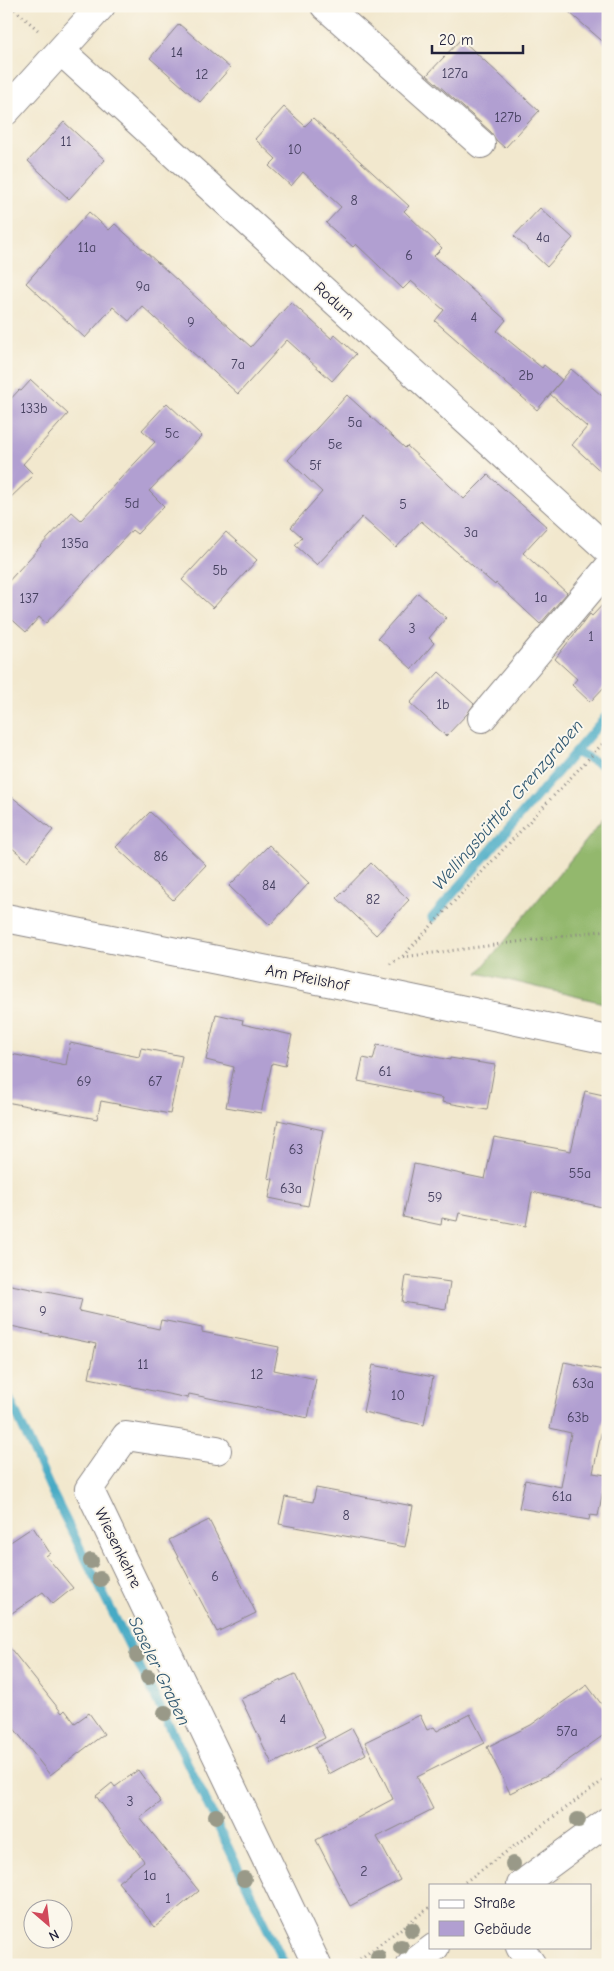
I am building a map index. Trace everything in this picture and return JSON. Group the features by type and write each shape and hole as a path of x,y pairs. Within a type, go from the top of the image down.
{"street":[{"path":"6,111 101,6"},
{"path":"325,6 481,144"},
{"name":"Rodum","path":"61,51 608,550"},
{"path":"482,718 608,568"},
{"name":"Am Pfeilshof","path":"6,918 608,1040"},
{"name":"Wiesenkehre","path":"217,1450 126,1436 89,1489 317,1965"},
{"path":"522,1884 608,1821"},
{"path":"411,1965 434,1948"},
{"path":"521,1948 532,1965"}],"path":[{"path":"12,6 61,51"},
{"path":"386,966 402,957 608,738"},
{"path":"402,957 608,930"},
{"path":"462,1884 608,1777"},
{"path":"352,1965 429,1908"}],"green space":[{"path":"608,814 608,1004 478,973"}],"building":[{"path":"562,6 608,6 608,46"},
{"path":"179,24 230,68 200,102 150,58"},
{"path":"461,39 539,111 505,148 496,140 491,132 427,75"},
{"path":"284,107 305,126 313,118 409,206 404,211 442,248 434,256 506,320 497,331 542,368 544,365 562,380 537,410 435,321 444,310 411,281 403,289 356,244 353,247 326,223 341,207 303,172 291,186 269,166 276,159 255,139"},
{"path":"64,122 105,160 69,199 28,161"},
{"path":"540,208 573,238 547,267 514,236"},
{"path":"89,212 109,230 115,224 251,347 291,302 332,339 335,335 356,354 332,381 287,340 238,394 142,306 129,321 113,307 85,338 26,283"},
{"path":"571,369 608,401 608,478 572,445 587,427 550,394"},
{"path":"31,380 68,414 23,464 34,475 6,502 6,404"},
{"path":"347,395 405,448 407,446 464,499 488,475 547,527 523,553 567,593 540,624 496,583 495,585 421,521 396,548 362,517 317,565 295,545 302,537 291,527 322,492 288,460"},
{"path":"167,403 202,436 149,491 164,506 137,534 132,530 46,623 39,617 26,632 6,614 6,584 72,512 81,520 155,442 142,430"},
{"path":"226,532 257,560 213,608 182,580"},
{"path":"418,593 446,618 429,638 434,643 412,669 378,638"},
{"path":"608,599 608,683 590,702 572,685 577,679 555,659 590,614 592,616"},
{"path":"439,672 474,704 446,736 410,703"},
{"path":"6,792 53,830 28,861 6,843"},
{"path":"150,812 206,865 173,900 116,847"},
{"path":"269,845 309,883 270,925 229,886"},
{"path":"371,863 409,900 376,935 337,898"},
{"path":"216,1014 243,1020 242,1024 292,1035 285,1066 272,1063 261,1113 226,1107 234,1067 206,1060"},
{"path":"70,1043 139,1057 141,1048 182,1056 170,1114 101,1101 97,1119 6,1102 6,1053 66,1065"},
{"path":"377,1045 450,1060 450,1058 495,1065 487,1110 442,1102 443,1098 358,1081 363,1058 373,1060"},
{"path":"585,1091 608,1096 608,1183 602,1207 532,1192 526,1226 459,1213 457,1221 442,1218 441,1225 403,1217 414,1164 485,1179 494,1137 571,1151"},
{"path":"278,1120 323,1130 308,1206 269,1198 273,1179 268,1178"},
{"path":"406,1276 450,1282 446,1309 402,1302"},
{"path":"6,1284 82,1299 79,1311 159,1329 161,1320 202,1328 202,1332 279,1347 274,1370 316,1379 308,1418 189,1394 188,1398 89,1378 96,1344 6,1325"},
{"path":"564,1362 608,1371 608,1400 593,1473 606,1475 598,1516 590,1515 589,1520 519,1508 525,1480 561,1487 571,1433 550,1428"},
{"path":"373,1365 433,1377 424,1425 363,1412"},
{"path":"316,1488 413,1506 405,1547 279,1524 285,1497 313,1502"},
{"path":"209,1520 256,1613 217,1632 169,1540"},
{"path":"33,1527 50,1553 46,1556 73,1588 53,1604 43,1592 6,1617 6,1545"},
{"path":"6,1643 62,1713 65,1710 75,1723 89,1713 104,1734 50,1775 6,1718"},
{"path":"295,1674 325,1738 272,1764 241,1699"},
{"path":"587,1685 608,1713 608,1732 549,1774 510,1793 487,1747 531,1725"},
{"path":"470,1714 485,1743 417,1777 433,1809 377,1837 400,1880 350,1906 316,1840 393,1799 365,1742 420,1715 427,1730 434,1727 437,1731"},
{"path":"352,1728 366,1754 329,1774 315,1748"},
{"path":"138,1770 161,1802 140,1818 199,1891 155,1927 118,1882 144,1861 96,1796 112,1783 115,1787"}],"waterway":[{"name":"Wellingsbüttler Grenzgraben","path":"432,918 608,714"},
{"path":"575,752 608,768"},
{"name":"Saseler Graben","path":"6,1391 52,1492 171,1729 285,1965"}]}
